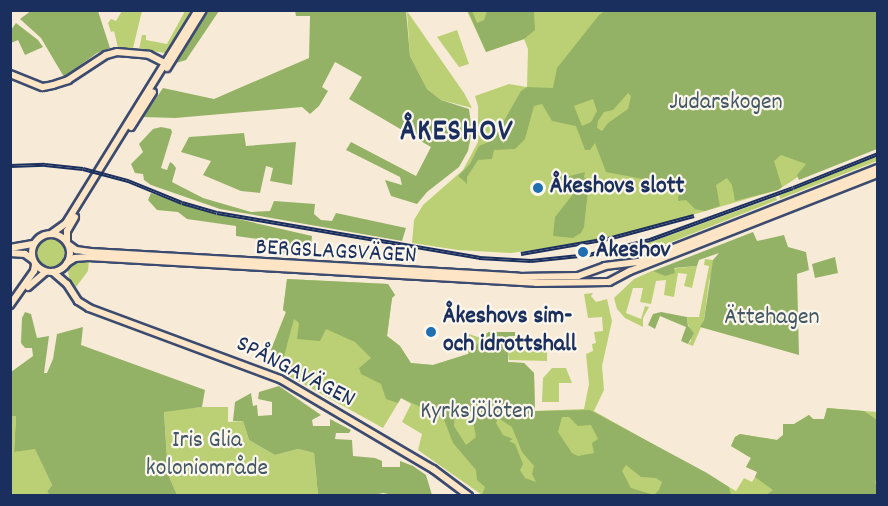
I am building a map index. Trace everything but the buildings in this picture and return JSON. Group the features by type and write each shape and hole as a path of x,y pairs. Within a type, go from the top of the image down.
{"main road":[{"path":"10,248 33,244 39,238 65,226 84,199 198,10"},
{"path":"167,64 203,10"},
{"path":"10,74 48,86 68,80 106,55 117,52 149,55 167,64"},
{"name":"BERGSLAGSVÄGEN","path":"68,243 80,251 91,252 519,277 578,276 611,266 638,262 878,168"},
{"name":"BERGSLAGSVÄGEN","path":"66,265 75,258 88,257 536,283 604,281 878,174"},
{"path":"67,284 66,265 70,255 69,228 84,199"},
{"path":"51,234 68,243"},
{"path":"20,293 34,262 33,244"},
{"path":"10,253 25,254 49,272"},
{"path":"10,305 20,293 49,272 66,265"},
{"path":"611,266 615,272 614,279"},
{"path":"601,269 600,277 604,281"},
{"name":"SPÅNGAVÄGEN","path":"49,272 67,284 78,301 89,308 280,379 434,469 469,495"}],"green space":[{"path":"32,10 98,11 110,48 97,53 64,77 41,38 20,19"},
{"path":"406,10 410,56 427,89 441,100 469,109 472,131 468,151 459,167 427,192 417,204 391,196 385,180 402,185 400,177 346,150 351,142 416,176 431,147 349,99 362,77 335,62 322,87 328,91 319,106 310,114 302,107 175,118 143,117 163,88 214,99 309,58 310,16 296,16 295,11"},
{"name":"Judarskogen","path":"606,10 877,11 877,149 799,180 797,175 806,164 781,155 774,161 782,187 778,190 735,201 732,185 727,178 716,185 720,206 705,211 695,209 686,200 678,201 679,186 606,172 595,143 590,150 585,150 576,126 552,121 542,104 534,106 525,139 515,149 494,150 492,159 478,160 467,177 467,184 458,176 470,164 479,146 493,140 521,91 527,87 553,88 557,68 599,15","holes":["628,93 631,96 628,109 608,123 602,131 597,128 598,121 604,112 613,110","593,99 597,111 591,122 582,126 574,106"]},
{"path":"122,11 142,11 133,48 118,48 114,31 111,32 108,23 111,19 116,21"},
{"path":"185,11 191,11 165,53 139,49 142,35 146,35 146,40 167,44"},
{"path":"209,11 219,11 186,60 176,63"},
{"path":"407,11 472,108 441,100 427,89 410,56"},
{"name":"Judarskogen","path":"467,11 877,11 877,147 801,175 778,190 630,233 576,244 511,253 458,250 412,243 414,220 423,205 463,170 478,142 478,106 475,96 509,84 527,87 528,49 524,39 486,52"},
{"path":"468,11 472,11 477,23 484,20 487,11 534,11 535,30 524,39 486,52"},
{"path":"16,23 38,40 43,47 25,55 18,40 11,43 11,30"},
{"path":"457,30 469,64 459,67 437,37"},
{"path":"161,127 171,129 172,132 161,168 167,170 170,162 173,164 176,168 172,182 203,198 251,212 270,211 274,201 315,204 314,214 321,220 332,221 336,213 406,228 402,241 220,209 151,185 144,180 143,174 135,173 131,164 143,152 139,144 153,129"},
{"path":"244,133 246,146 296,142 292,185 270,181 273,168 266,166 260,193 241,191 203,175 211,161 181,152 189,137"},
{"path":"877,155 877,161 780,199 779,195"},
{"path":"555,171 555,177 561,175 566,177 585,172 584,177 589,182 584,227 581,233 573,238 553,236 555,217 581,184 578,182 573,186 552,180 552,174"},
{"path":"151,193 212,213 312,236 310,256 281,253 281,242 236,236 236,226 187,219 178,212 157,210 148,200"},
{"path":"776,197 777,200 636,256 621,259 607,254 654,241"},
{"name":"Ättehagen","path":"753,232 757,241 784,235 788,247 806,252 809,270 797,274 799,355 700,327 704,320 713,260 719,253 699,260 697,266 674,268 675,273 665,276 653,271"},
{"path":"51,236 63,241 68,253 63,265 51,270 39,265 34,253 39,241"},
{"path":"835,257 838,273 815,278 812,264"},
{"path":"705,259 713,260 713,272 709,281 704,320 693,346 688,344 691,341 687,317 699,317 709,266 704,265"},
{"path":"89,260 88,271 76,287 69,279 68,269 76,261"},
{"path":"697,266 692,288 684,286 687,274 678,273 674,297 664,295 666,280 656,281 651,304 640,302 643,288 633,288 626,313 641,319 645,306 649,307 643,318 643,327 625,318 617,309 614,298 634,279 652,271"},
{"name":"Kyrksjölöten","path":"287,279 388,284 395,295 392,298 387,336 400,346 410,363 433,365 468,354 469,334 478,337 489,332 515,332 515,336 509,337 547,337 547,361 509,360 509,341 508,362 524,363 534,373 535,411 584,409 589,384 586,354 593,351 592,344 596,343 594,332 603,331 602,317 588,318 584,294 593,293 591,296 596,302 607,299 612,321 602,366 604,390 594,411 736,491 744,478 752,482 758,472 746,467 751,458 731,446 735,437 740,434 777,440 783,435 783,424 794,424 809,415 813,419 824,419 827,408 877,412 877,495 482,495 418,450 422,434 402,422 411,404 401,398 383,428 280,371 271,350 286,312 283,310"},
{"name":"Kyrksjölöten","path":"287,279 388,284 395,295 392,298 387,336 400,346 411,363 433,365 468,354 489,332 515,332 515,336 509,336 508,362 524,363 534,373 535,411 590,410 707,473 729,487 731,495 654,495 482,495 485,487 477,480 476,470 453,443 443,417 401,398 398,403 386,399 381,384 361,374 359,368 371,358 355,342 326,329 320,341 297,339 299,323 294,319 280,371 271,350 286,312 283,310","holes":["455,410 472,416 476,437 466,445 454,426","562,417 569,417 578,426 591,425 598,439 592,443 594,453 578,456 572,453 558,432","498,418 512,427 522,452 534,466 532,474 536,482 525,478 520,470 523,464 515,444 509,441 513,439 503,435 496,423","626,465 641,477 656,478 662,482 654,495 631,488 622,471"]},
{"path":"25,312 31,314 37,338 49,336 44,373 47,373 53,359 57,334 83,327 81,345 205,390 202,407 164,412 168,474 177,495 50,495 47,492 52,485 35,449 14,452 16,416 11,416 11,372 33,356 32,348 25,348 21,343 22,318"},
{"path":"661,312 687,317 688,326 694,333 688,344 681,341 686,327 660,316 655,329 648,325 653,314"},
{"path":"552,368 566,368 572,383 559,383 559,402 542,402 543,378"},
{"path":"279,386 321,415 312,420 313,426 330,426 330,419 351,430 349,433 336,433 335,439 352,440 353,456 375,458 382,461 382,467 400,467 400,461 413,466 426,475 432,495 383,493 369,496 318,495 314,453 298,449 275,455 249,440 243,421 233,421 235,402 251,393 253,406 257,405 258,416 272,415 272,402 258,399 259,392"},
{"name":"Iris Glia koloniområde","path":"228,407 228,422 243,421 249,440 275,455 298,449 314,453 318,495 177,495 168,474 164,411"},
{"path":"827,408 864,411 877,420 878,473 875,483 877,495 766,495 773,490 755,477 757,472 746,467 751,458 731,446 735,437 740,434 777,440 783,435 783,424 794,424 809,415 813,419 824,419"},
{"path":"16,415 14,452 35,448 52,485 47,492 50,495 11,495 10,416"}],"railway":[{"path":"10,166 45,165 83,169 128,181 182,203 217,213 479,258 531,261 589,255 650,240 793,188 878,154"},
{"path":"521,254 608,239 694,216"}],"place":[{"name":"Åkeshovs slott","path":"538,188"},
{"name":"Åkeshov","path":"583,252"},
{"name":"Åkeshovs sim- och idrottshall","path":"431,332"}],"district":[{"name":"ÅKESHOV","path":"457,134"}]}
